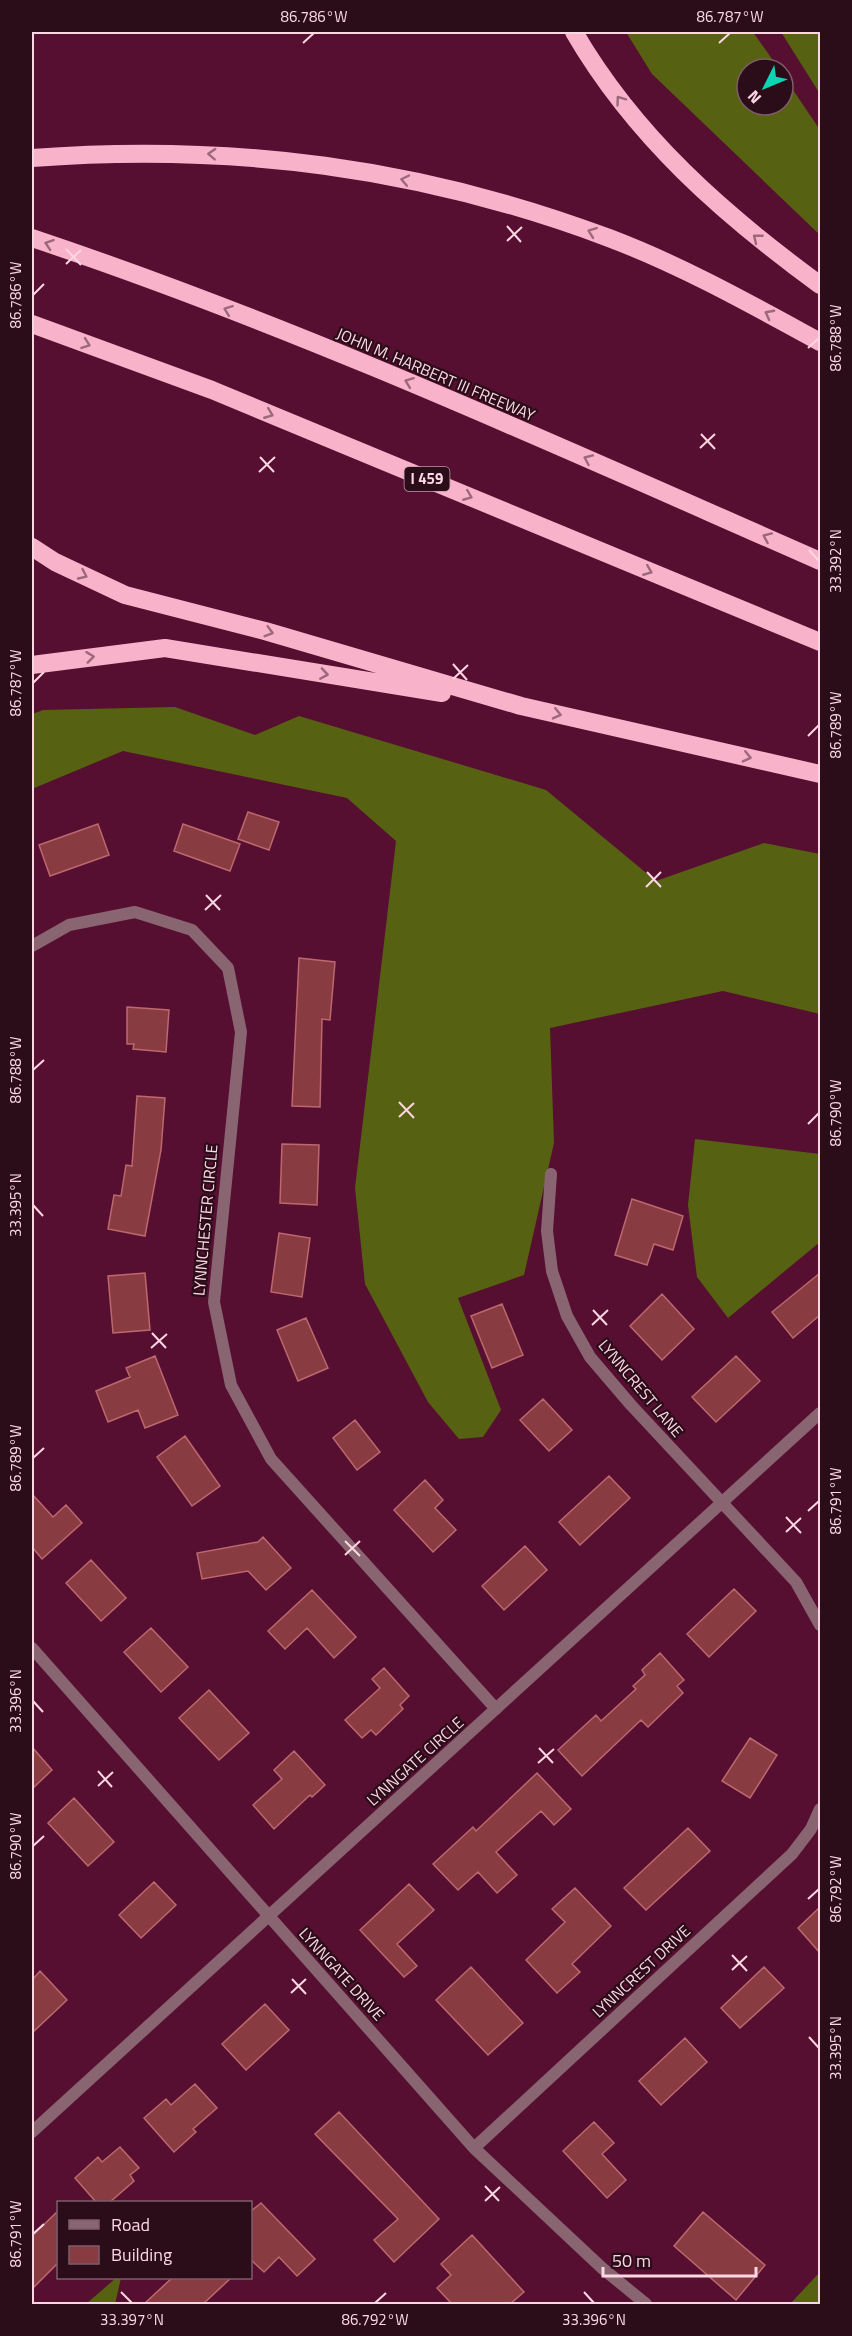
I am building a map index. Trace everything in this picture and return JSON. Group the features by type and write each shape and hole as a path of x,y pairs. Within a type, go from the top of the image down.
{"highway":[{"path":"574,32 624,106 686,175 739,224 820,285"},
{"path":"32,158 171,152 253,156 367,172 476,195 612,239 724,290 820,342"},
{"name":"JOHN M. HARBERT III FREEWAY","path":"32,238 107,263 423,387 820,561"},
{"name":"I 459","path":"32,324 213,390 820,642"},
{"path":"32,547 55,562 125,595 265,631 520,706"},
{"path":"32,665 165,648 520,706 820,774"}],"street":[{"name":"LYNNCHESTER CIRCLE","path":"32,946 69,925 135,912 192,930 228,968 241,1032 214,1302 231,1385 271,1459 496,1709"},
{"name":"LYNNCREST LANE","path":"551,1174 547,1231 552,1271 567,1316 590,1357 721,1503"},
{"name":"LYNNGATE CIRCLE","path":"34,2125 268,1917 820,1413"},
{"path":"721,1503 796,1582 820,1625"},
{"name":"LYNNGATE DRIVE","path":"32,1648 474,2148 602,2268 646,2304"},
{"name":"LYNNCREST DRIVE","path":"474,2148 792,1854 811,1829 820,1809"}],"green space":[{"path":"626,32 753,32 771,57 735,57 735,117 795,117 795,93 820,130 820,235 652,74"},
{"path":"781,32 820,32 820,94"},
{"path":"175,707 255,735 299,716 546,790 656,881 764,843 820,854 820,1014 723,991 550,1028 554,1143 524,1275 458,1298 501,1410 483,1437 459,1439 428,1402 365,1284 355,1188 396,841 347,798 123,751 32,789 32,714 43,710"},
{"path":"695,1139 820,1154 820,1242 728,1318 697,1277 688,1205"},
{"path":"820,2272 820,2304 790,2304"},
{"path":"115,2279 121,2279 115,2304 86,2304"}],"building":[{"path":"248,812 279,822 269,850 238,839"},
{"path":"98,824 109,855 50,876 39,845"},
{"path":"183,824 240,844 230,871 174,851"},
{"path":"299,958 335,962 330,1020 322,1019 320,1107 292,1106"},
{"path":"127,1007 169,1010 166,1052 133,1049 134,1044 127,1044"},
{"path":"137,1096 165,1098 161,1150 145,1236 108,1229 114,1195 121,1196 126,1165 132,1166"},
{"path":"282,1144 319,1145 317,1205 280,1203"},
{"path":"632,1199 683,1216 673,1250 654,1244 647,1265 615,1255"},
{"path":"279,1233 310,1238 302,1297 271,1292"},
{"path":"145,1273 150,1330 113,1333 108,1276"},
{"path":"820,1273 820,1315 793,1338 772,1312"},
{"path":"662,1294 694,1329 662,1360 630,1326"},
{"path":"502,1304 523,1355 492,1368 471,1316"},
{"path":"306,1318 328,1368 298,1381 277,1330"},
{"path":"155,1356 178,1415 145,1428 138,1410 108,1422 96,1391 130,1377 126,1368"},
{"path":"736,1356 760,1381 716,1422 692,1397"},
{"path":"543,1399 572,1430 549,1451 520,1420"},
{"path":"355,1420 380,1452 357,1470 333,1438"},
{"path":"185,1436 220,1486 192,1506 157,1457"},
{"path":"609,1476 630,1498 580,1545 559,1522"},
{"path":"425,1480 443,1500 435,1508 456,1530 433,1552 394,1510"},
{"path":"32,1494 53,1517 66,1505 82,1523 42,1559 32,1547"},
{"path":"263,1537 291,1568 266,1590 248,1571 202,1579 197,1553 258,1542"},
{"path":"525,1546 547,1570 504,1610 482,1586"},
{"path":"91,1560 126,1598 101,1621 66,1583"},
{"path":"734,1589 756,1611 709,1657 687,1634"},
{"path":"312,1590 356,1637 334,1658 307,1628 285,1649 268,1631"},
{"path":"151,1628 188,1667 161,1692 124,1652"},
{"path":"660,1653 684,1680 677,1686 683,1693 648,1727 641,1720 582,1776 558,1750 596,1715 601,1721 636,1689 633,1686 645,1675 642,1670"},
{"path":"384,1668 409,1696 400,1705 403,1709 376,1735 371,1730 362,1738 345,1720 380,1688 372,1679"},
{"path":"209,1690 249,1733 219,1760 179,1718"},
{"path":"750,1738 777,1755 750,1798 722,1781"},
{"path":"32,1747 52,1770 32,1789"},
{"path":"294,1751 325,1785 312,1797 310,1795 274,1829 253,1805 282,1779 274,1770"},
{"path":"537,1773 571,1809 554,1825 541,1811 496,1852 517,1875 497,1893 478,1872 458,1890 433,1864 473,1827 476,1831"},
{"path":"74,1798 114,1842 88,1866 48,1823"},
{"path":"688,1828 710,1851 646,1910 624,1888"},
{"path":"154,1882 176,1905 141,1938 119,1915"},
{"path":"409,1884 434,1910 397,1944 417,1966 404,1977 360,1930"},
{"path":"575,1888 611,1926 572,1964 580,1972 557,1993 526,1960 565,1922 552,1909"},
{"path":"820,1907 820,1953 798,1928"},
{"path":"471,1967 523,2023 488,2055 436,2000"},
{"path":"764,1967 784,1988 740,2028 721,2008"},
{"path":"40,1971 67,2000 32,2033 32,1980"},
{"path":"265,2004 289,2030 246,2070 222,2044"},
{"path":"685,2038 707,2062 661,2105 639,2081"},
{"path":"195,2084 217,2108 193,2129 196,2132 174,2152 144,2118 166,2099 171,2105"},
{"path":"339,2112 439,2219 394,2262 374,2240 398,2219 315,2134"},
{"path":"594,2122 614,2143 602,2154 626,2180 607,2198 563,2151"},
{"path":"120,2147 139,2168 130,2175 134,2181 111,2201 95,2201 75,2178 98,2157 102,2162"},
{"path":"261,2203 315,2259 297,2276 279,2257 264,2272 252,2261 252,2210"},
{"path":"57,2212 57,2264 32,2289 32,2236"},
{"path":"703,2212 765,2265 736,2300 674,2246"},
{"path":"472,2235 524,2292 510,2304 452,2304 437,2288 451,2275 441,2264"},
{"path":"171,2279 230,2279 203,2304 144,2304"}]}
